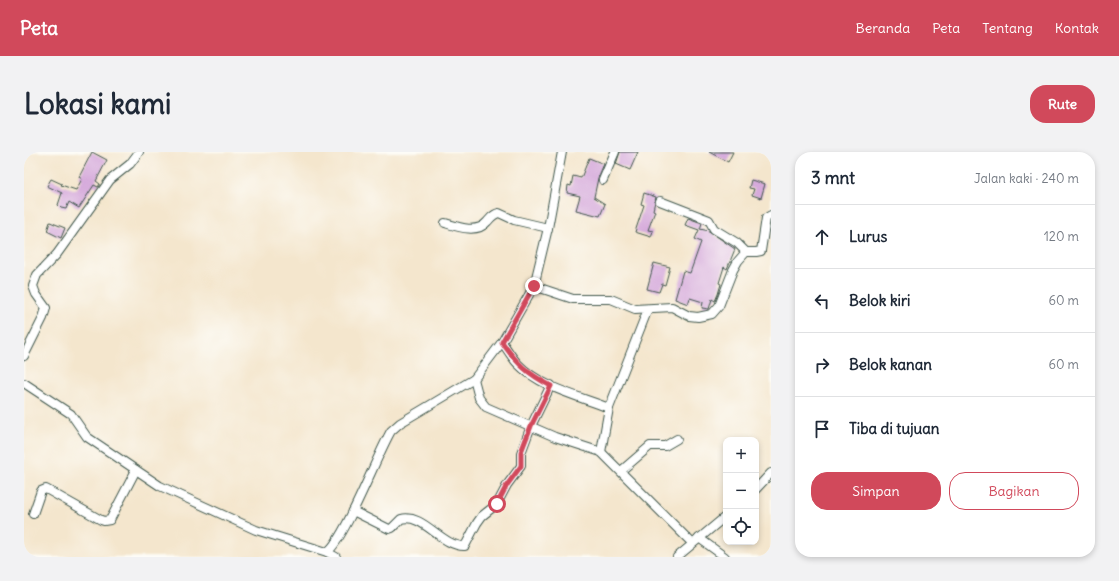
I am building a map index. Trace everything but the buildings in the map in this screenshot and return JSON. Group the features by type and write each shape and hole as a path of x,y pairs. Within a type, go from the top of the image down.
{"street":[{"path":"24,356 43,318 46,308 36,294 34,286 38,276 57,254 110,180 130,164 139,152"},
{"path":"327,552 334,545 391,432 400,423 474,379 502,342 534,286 548,228 562,152"},
{"path":"603,180 614,152"},
{"path":"660,201 709,220 714,229 738,243 746,252 761,251 766,218 771,215"},
{"path":"445,223 475,229 486,224 492,216 499,213 514,220 548,228"},
{"path":"534,286 573,299 615,300 635,310 672,307 689,316 698,318 712,314 720,306 733,270 738,261 746,252"},
{"path":"601,452 609,408 648,309"},
{"path":"502,342 517,364 534,377 551,386 609,408"},
{"path":"474,379 479,398 486,407 572,444 601,452 695,540 725,557"},
{"path":"24,382 32,390 71,414 87,437 173,493 256,530 327,552 336,557"},
{"path":"352,511 389,529 401,519 412,519 452,542 465,546 477,523 482,516 497,504 507,485 521,466 521,452 531,426 551,386"},
{"path":"622,471 650,446 665,446 677,439"},
{"path":"33,514 41,491 46,489 101,520 110,520 136,470"},
{"path":"759,486 771,473"},
{"path":"677,557 695,540 723,518"}],"route":[{"path":"497,504 514,473 521,466 521,452 531,426 551,386 534,377 517,364 502,342 534,286"}]}
